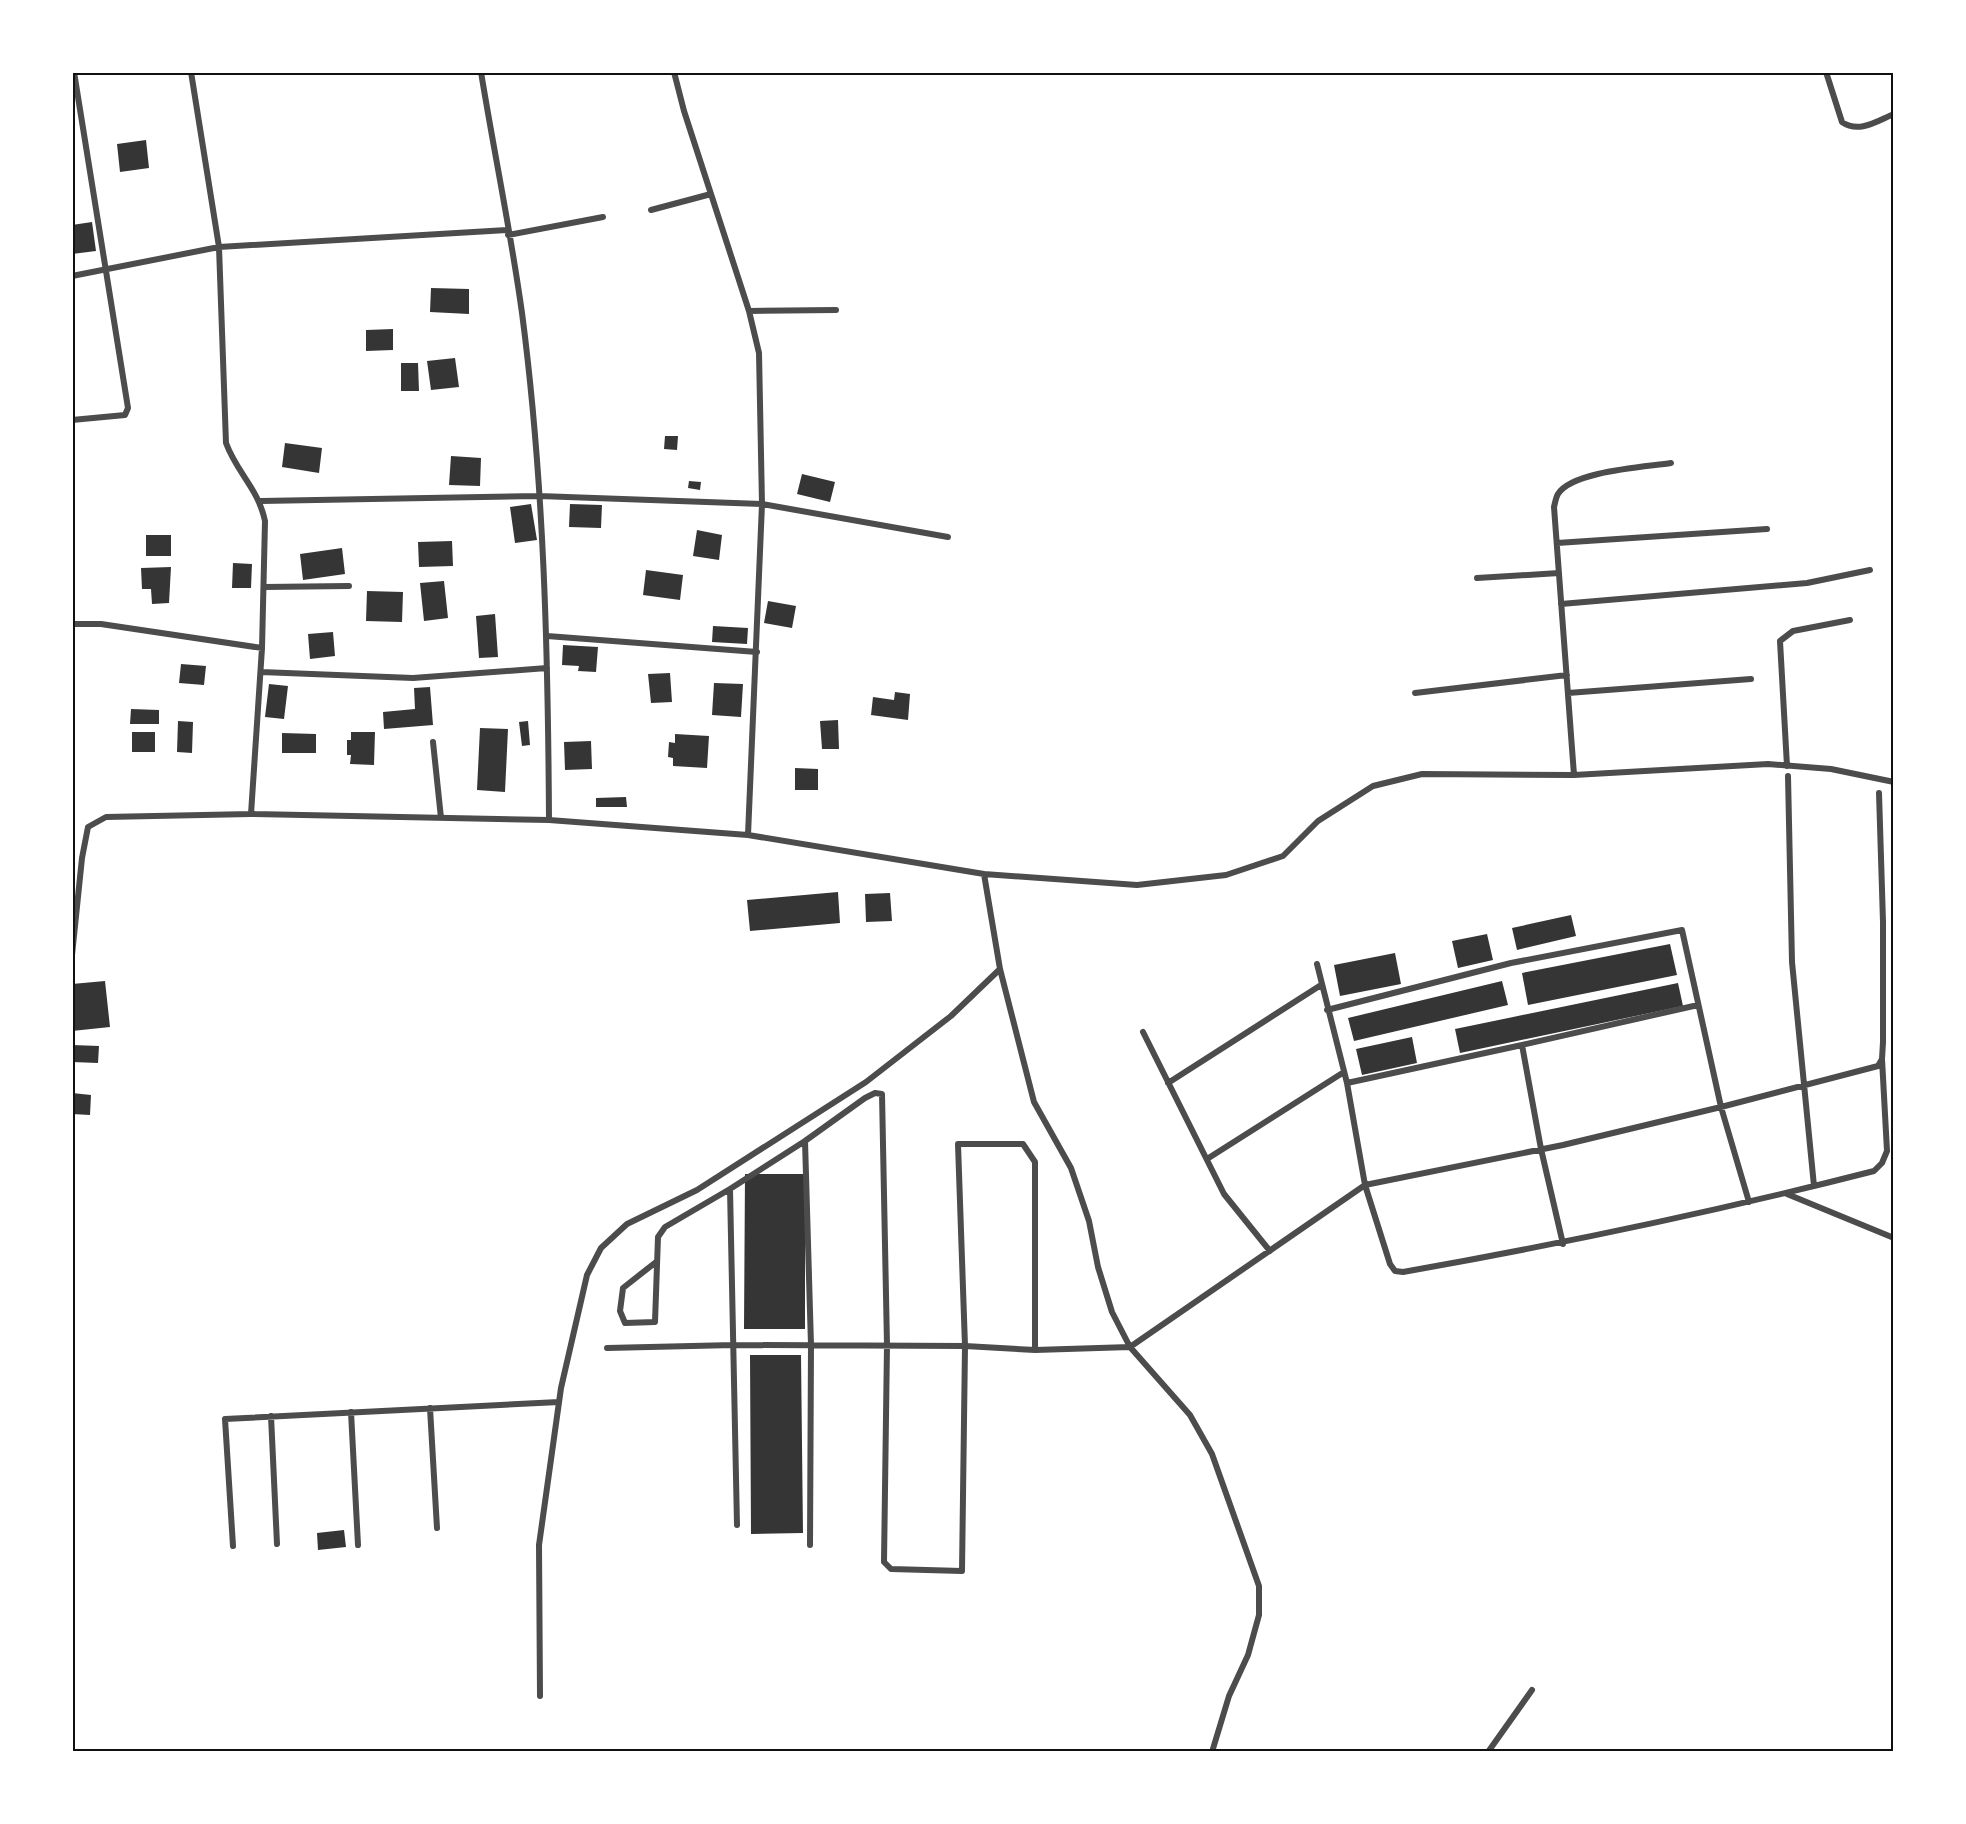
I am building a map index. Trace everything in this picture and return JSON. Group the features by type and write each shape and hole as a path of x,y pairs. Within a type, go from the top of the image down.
{"street":[{"path":"72,420 125,415 128,408 74,72"},
{"path":"191,72 219,248 226,443 232,459 261,501 265,521 261,672 251,814"},
{"path":"481,72 521,312 539,496 547,636 549,820"},
{"path":"674,72 749,311 759,353 762,392 762,504 748,835"},
{"path":"1826,72 1842,123 1848,127 1862,128 1894,114"},
{"path":"651,210 711,194"},
{"path":"72,276 219,248 508,232 603,217"},
{"path":"749,311 836,310"},
{"path":"1574,775 1554,507 1558,494 1567,485 1594,475 1671,463"},
{"path":"261,501 539,496 762,504 948,537"},
{"path":"1557,543 1767,529"},
{"path":"1561,604 1807,583 1870,570"},
{"path":"1478,578 1559,573"},
{"path":"264,587 349,586"},
{"path":"1787,766 1780,641 1787,633 1793,631 1850,620"},
{"path":"72,624 100,624 262,648"},
{"path":"547,636 757,652"},
{"path":"261,672 413,678 547,668"},
{"path":"1415,693 1567,675"},
{"path":"1568,693 1750,679"},
{"path":"433,742 441,818"},
{"path":"72,955 81,858 88,827 106,818 251,814 549,820 748,835 984,874 1137,885 1226,875 1283,856 1318,821 1373,786 1422,774 1574,775 1768,764 1831,769 1894,782"},
{"path":"1788,776 1792,962 1814,1185"},
{"path":"1317,964 1326,1010 1347,1083 1365,1185 1395,1270 1403,1272 1563,1244 1874,1171 1882,1163 1887,1151 1882,1059 1883,922 1880,793"},
{"path":"984,874 1000,969 1034,1102 1071,1168 1089,1221 1098,1267 1112,1312 1130,1347 1190,1415 1212,1454 1259,1586 1259,1615 1254,1635 1248,1655 1229,1696 1212,1752"},
{"path":"1326,1010 1511,963 1682,930 1720,1107 1749,1202"},
{"path":"540,1696 539,1545 559,1402 587,1275 601,1248 627,1224 697,1190 866,1082 951,1016 1000,969"},
{"path":"1168,1083 1321,985"},
{"path":"1347,1083 1698,1005"},
{"path":"1143,1032 1224,1194 1269,1251"},
{"path":"1522,1045 1541,1149 1563,1244"},
{"path":"607,1348 887,1345 1035,1350 1130,1347 1365,1185 1541,1149 1720,1107 1878,1066 1882,1059"},
{"path":"1207,1160 1344,1072"},
{"path":"656,1262 623,1288 620,1311 625,1323 655,1322 658,1237 666,1227 805,1141 865,1098 875,1093 882,1094 887,1345 884,1562 891,1569 962,1571 965,1346 958,1144 1023,1144 1035,1162 1035,1350"},
{"path":"805,1141 811,1345 810,1545"},
{"path":"730,1188 737,1525"},
{"path":"1787,1193 1894,1238"},
{"path":"232,1546 225,1419 559,1402"},
{"path":"430,1408 437,1528"},
{"path":"351,1412 358,1545"},
{"path":"271,1416 278,1544"},
{"path":"1488,1752 1532,1690"}],"building":[{"path":"146,140 149,168 120,172 117,144"},
{"path":"92,222 96,251 72,254 72,225"},
{"path":"431,288 469,289 469,314 430,312"},
{"path":"393,329 393,350 366,351 366,330"},
{"path":"455,358 459,387 431,390 427,361"},
{"path":"401,363 418,363 419,391 401,391"},
{"path":"665,436 678,436 677,450 664,449"},
{"path":"285,443 322,448 319,473 282,467"},
{"path":"451,456 481,458 480,486 449,485"},
{"path":"802,474 835,482 830,502 797,494"},
{"path":"689,481 701,482 700,490 688,488"},
{"path":"531,504 537,540 515,543 510,507"},
{"path":"570,504 602,505 601,528 569,527"},
{"path":"697,530 722,535 719,560 693,556"},
{"path":"146,535 171,535 171,556 146,556"},
{"path":"452,541 453,566 419,567 418,542"},
{"path":"342,548 345,574 303,580 300,554"},
{"path":"233,563 252,564 251,588 232,588"},
{"path":"171,567 169,603 152,604 151,589 142,589 141,568"},
{"path":"646,570 683,575 680,600 643,595"},
{"path":"444,581 448,618 424,621 420,583"},
{"path":"367,591 403,592 402,622 366,621"},
{"path":"768,601 796,606 792,628 764,623"},
{"path":"495,614 498,657 479,658 476,616"},
{"path":"713,626 748,628 747,644 712,642"},
{"path":"333,632 335,656 310,659 308,634"},
{"path":"563,645 598,647 596,672 578,671 579,666 562,665"},
{"path":"181,664 206,666 204,685 179,683"},
{"path":"670,673 672,702 651,703 648,674"},
{"path":"714,683 743,684 741,717 712,715"},
{"path":"269,684 288,686 284,719 265,717"},
{"path":"430,687 433,725 384,729 383,712 415,709 414,688"},
{"path":"895,692 910,694 908,720 871,715 873,697 894,700"},
{"path":"131,709 159,710 159,724 130,724"},
{"path":"838,720 839,749 822,749 820,721"},
{"path":"178,721 193,722 192,753 177,752"},
{"path":"528,721 530,745 522,746 519,722"},
{"path":"480,728 508,729 505,792 477,790"},
{"path":"132,732 155,732 155,752 132,752"},
{"path":"351,732 375,732 374,765 350,764 351,755 347,755 347,740 351,740"},
{"path":"282,733 316,734 316,753 282,753"},
{"path":"675,734 709,736 707,768 673,766 673,758 668,757 669,742 675,743"},
{"path":"591,741 592,769 565,770 564,742"},
{"path":"795,768 818,769 818,790 795,790"},
{"path":"626,797 627,807 596,807 596,798"},
{"path":"838,892 840,923 750,931 747,900"},
{"path":"890,893 892,921 866,922 865,894"},
{"path":"1571,915 1576,936 1517,950 1512,928"},
{"path":"1487,934 1493,960 1458,968 1452,941"},
{"path":"1670,944 1677,975 1528,1005 1522,973"},
{"path":"1395,953 1401,984 1340,996 1334,965"},
{"path":"105,981 110,1027 72,1031 72,984"},
{"path":"1502,981 1508,1005 1354,1041 1348,1018"},
{"path":"1678,983 1683,1006 1460,1053 1455,1029"},
{"path":"1412,1037 1417,1063 1362,1075 1356,1049"},
{"path":"72,1045 99,1046 98,1063 72,1062"},
{"path":"72,1093 91,1095 90,1115 72,1114"},
{"path":"745,1174 805,1174 805,1329 744,1329"},
{"path":"750,1355 801,1355 803,1533 751,1534"},
{"path":"344,1530 346,1547 318,1550 317,1533"}]}
